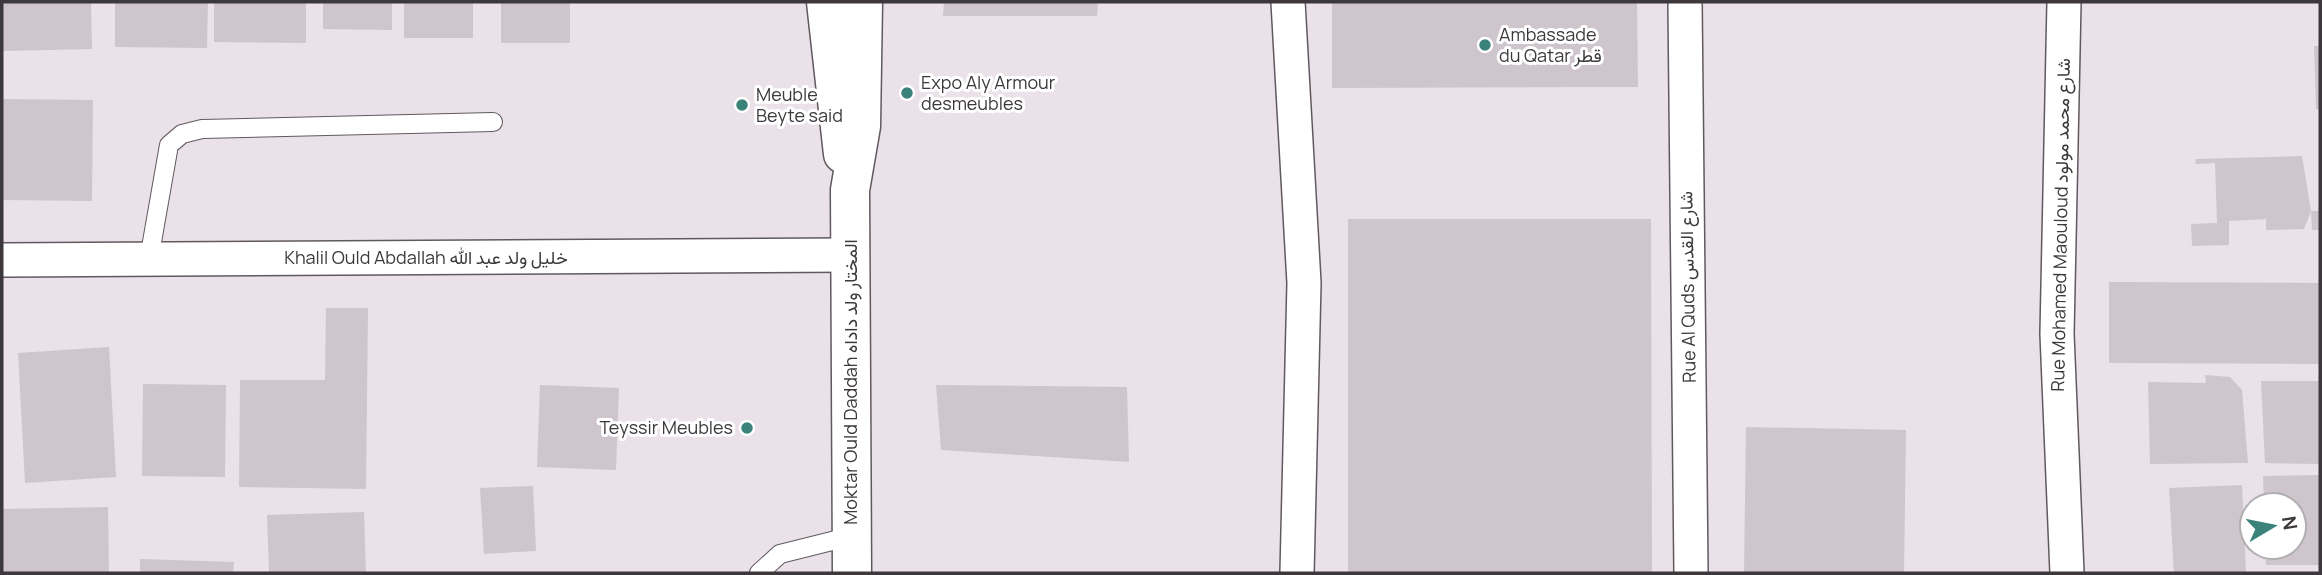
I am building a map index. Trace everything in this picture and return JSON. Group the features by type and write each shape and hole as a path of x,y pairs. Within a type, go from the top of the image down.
{"main road":[{"name":"Moktar Ould Daddah المختار ولد داداه","path":"826,2 835,104 850,190"},
{"name":"Moktar Ould Daddah المختار ولد داداه","path":"852,555 850,190 861,126 863,2"}],"street":[{"path":"1288,2 1304,283 1297,573"},
{"name":"Rue Al Quds شارع القدس","path":"1685,2 1691,573"},
{"name":"Rue Mohamed Maouloud شارع محمد مولود","path":"2064,2 2057,334 2067,573"},
{"name":"Khalil Ould Abdallah خليل ولد عبد الله","path":"2,260 850,255"}],"lane":[{"path":"149,259 169,145 182,134 202,129 493,122"},
{"path":"759,573 780,554 852,555"}],"building":[{"path":"2,2 91,2 92,49 3,51"},
{"path":"115,2 208,2 207,48 115,47"},
{"path":"214,2 306,2 306,43 214,42"},
{"path":"323,2 392,2 392,30 323,29"},
{"path":"404,2 473,2 473,38 404,38"},
{"path":"501,2 570,2 570,43 501,43"},
{"path":"944,2 1098,2 1097,16 943,16"},
{"name":"Ambassade du Qatar قطر","path":"1332,2 1637,2 1638,87 1332,88"},
{"path":"2314,46 2320,46 2320,109 2316,109"},
{"path":"2,99 93,100 92,201 2,200"},
{"path":"2302,156 2311,211 2304,229 2266,230 2266,219 2229,221 2229,245 2192,246 2191,224 2217,223 2215,163 2195,164 2196,159"},
{"path":"2311,211 2320,211 2320,230 2312,230"},
{"path":"1348,219 1651,219 1652,573 1348,573"},
{"path":"2109,282 2320,283 2320,364 2109,363"},
{"path":"326,308 368,308 366,489 239,487 240,380 325,380"},
{"path":"109,347 116,477 25,483 18,353"},
{"path":"2205,375 2230,377 2242,390 2248,463 2150,464 2148,382 2206,383"},
{"path":"2261,381 2320,381 2320,464 2265,463"},
{"path":"143,384 226,385 225,477 142,476"},
{"path":"540,385 619,388 616,470 537,467"},
{"path":"936,385 1127,387 1129,462 941,450"},
{"path":"1746,427 1906,430 1904,573 1744,573"},
{"path":"2320,475 2320,565 2266,565 2266,561 2308,561 2308,491 2264,491 2263,476"},
{"path":"2242,485 2242,491 2238,491 2238,561 2245,561 2246,573 2174,573 2169,488"},
{"path":"533,486 536,551 484,554 480,488"},
{"path":"108,507 109,573 2,573 2,509"},
{"path":"364,512 366,573 269,573 267,515"},
{"path":"140,559 234,562 233,573 140,573"}],"place":[{"name":"Ambassade du Qatar قطر","path":"1485,45"},
{"name":"Expo Aly Armour desmeubles","path":"907,93"},
{"name":"Meuble Beyte said","path":"742,105"},
{"name":"Teyssir Meubles","path":"747,428"}]}
